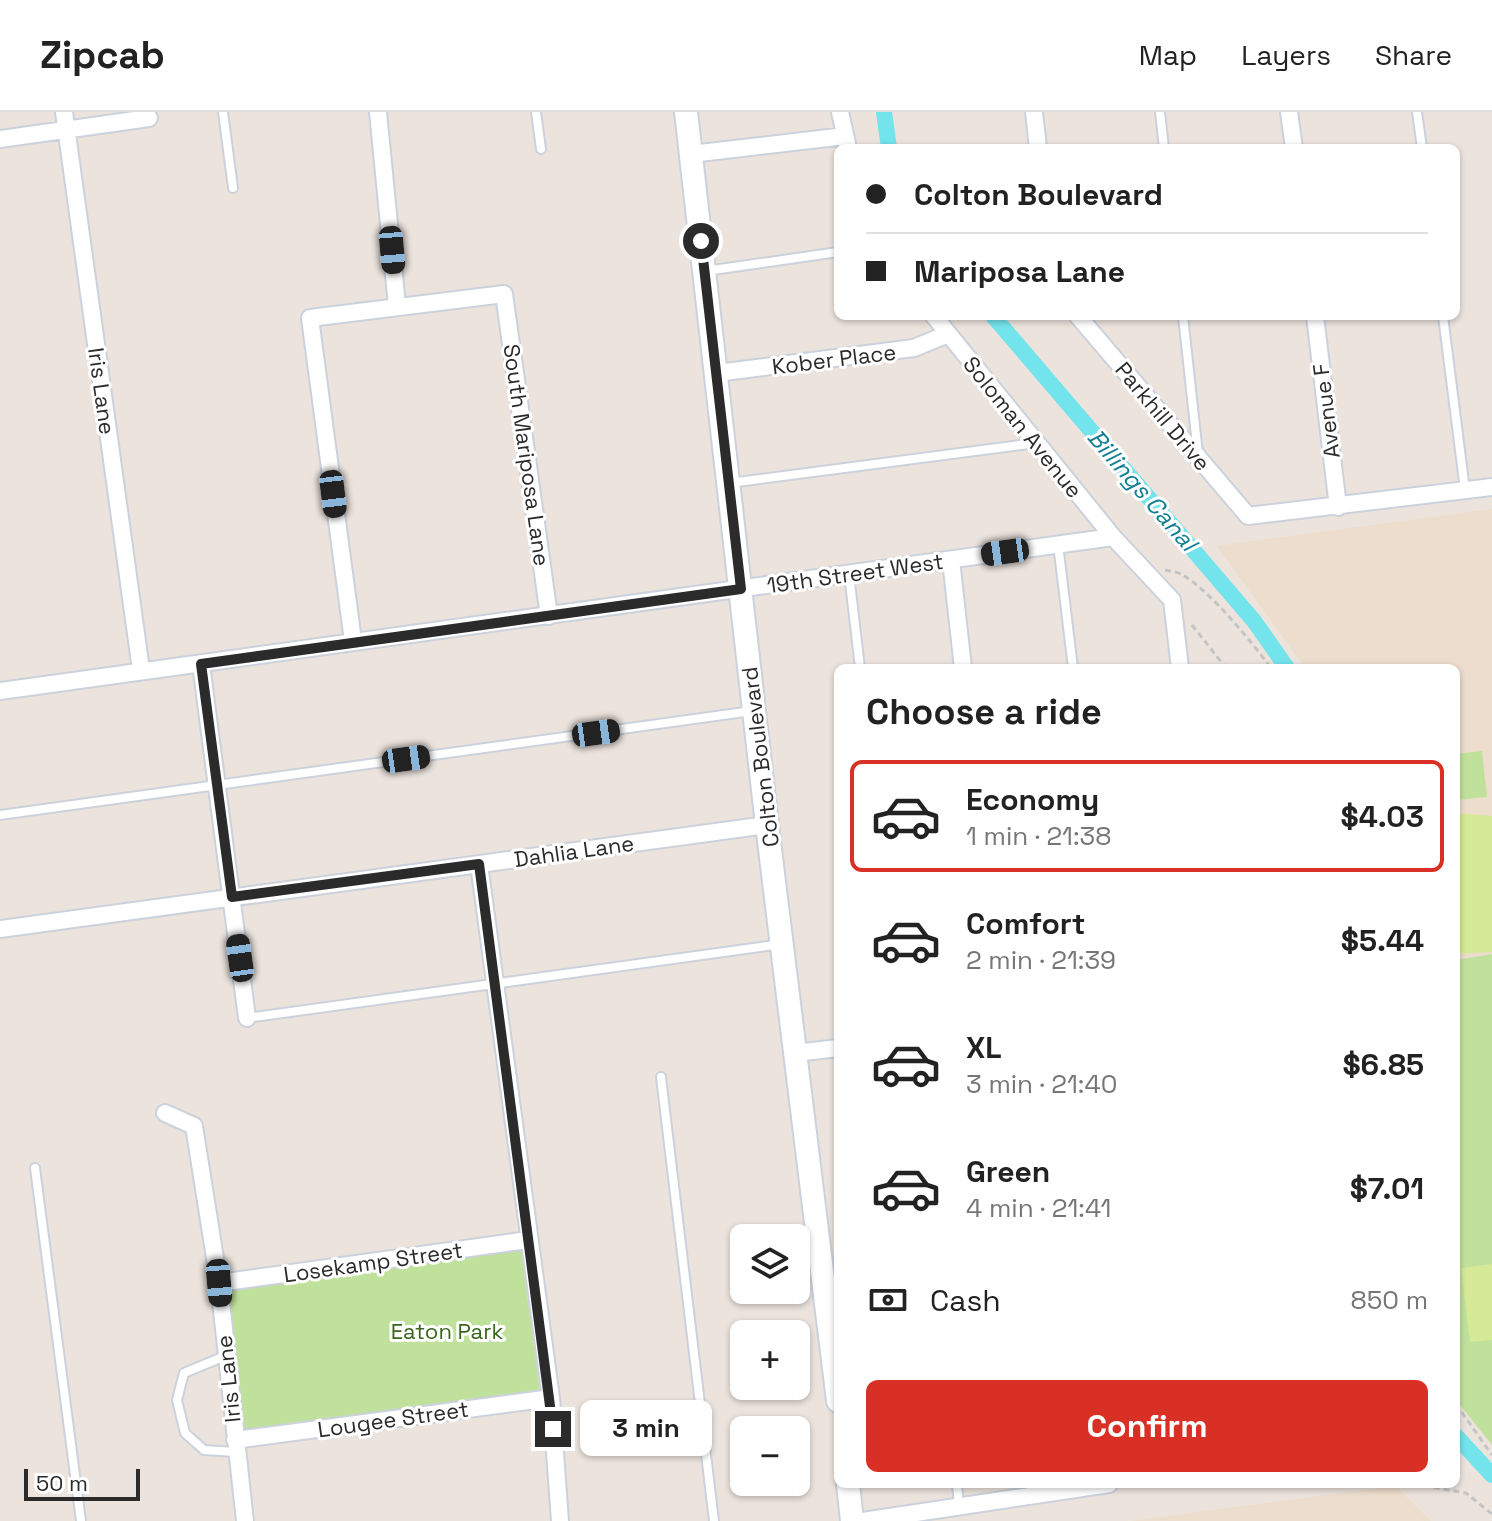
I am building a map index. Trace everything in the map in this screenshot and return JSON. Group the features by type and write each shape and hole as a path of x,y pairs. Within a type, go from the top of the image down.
{"street":[{"name":"Iris Lane","path":"64,112 141,670"},
{"path":"353,641 310,318 397,306 378,112"},
{"name":"Colton Boulevard","path":"686,112 767,825 834,1368"},
{"path":"691,154 846,142 840,112"},
{"path":"1034,112 1038,144"},
{"path":"1289,112 1293,144"},
{"path":"0,139 149,118"},
{"name":"South Mariposa Lane","path":"397,306 504,294 549,616"},
{"name":"Soloman Avenue","path":"937,320 1113,537"},
{"name":"Parkhill Drive","path":"1081,320 1248,516 1338,507"},
{"name":"Avenue F","path":"1315,320 1338,507"},
{"name":"Kober Place","path":"717,373 914,348 948,334"},
{"path":"1338,507 1492,487"},
{"path":"1113,537 1172,600 1180,664"},
{"name":"19th Street West","path":"0,691 1113,537"},
{"path":"951,560 963,664"},
{"path":"201,664 247,1018"},
{"name":"Dahlia Lane","path":"0,929 767,825"},
{"path":"479,864 551,1398 560,1521"},
{"path":"796,1053 834,1048"},
{"name":"Iris Lane","path":"165,1113 194,1126 219,1283 245,1521"},
{"name":"Losekamp Street","path":"219,1283 528,1240"},
{"name":"Lougee Street","path":"236,1446 551,1398"},
{"path":"848,1488 852,1521"},
{"path":"863,1521 1058,1488"}],"lane":[{"path":"223,112 233,188"},
{"path":"536,112 541,149"},
{"path":"1160,112 1164,144"},
{"path":"1417,112 1421,144"},
{"path":"705,271 834,253"},
{"path":"1183,320 1198,457"},
{"path":"1444,320 1465,491"},
{"path":"729,483 1036,443"},
{"path":"1058,544 1073,664"},
{"path":"849,574 860,664"},
{"path":"0,815 754,711"},
{"path":"247,1018 782,944"},
{"path":"661,1077 714,1521"},
{"path":"35,1168 81,1521"},
{"path":"225,1356 184,1373 177,1400 185,1433 204,1450 236,1446"},
{"path":"957,1488 959,1506"}],"path":[{"path":"1165,570 1182,574 1208,597 1268,664"},
{"path":"1190,623 1223,664"},
{"path":"1460,1410 1492,1455"},
{"path":"1437,1488 1466,1493 1492,1514"}],"shaded area":[{"path":"1492,509 1492,954 1460,959 1460,664 1302,664 1217,546"},
{"path":"1398,1488 1431,1521 1130,1521"}],"green space":[{"path":"1482,751 1487,797 1460,800 1460,754"},
{"path":"1460,813 1492,816 1492,952 1460,954"},
{"path":"1492,954 1492,1445 1460,1405 1460,959"},
{"name":"Eaton Park","path":"521,1249 540,1392 242,1431 223,1288"},
{"path":"1492,1264 1492,1340 1470,1342 1461,1268"}],"waterway":[{"name":"Billings Canal","path":"884,112 888,144"},
{"name":"Billings Canal","path":"996,320 1254,621 1284,664"},
{"name":"Billings Canal","path":"1460,1440 1492,1475"}],"route":[{"path":"553,1429 479,864 232,897 201,664 741,589 701,241"}]}
